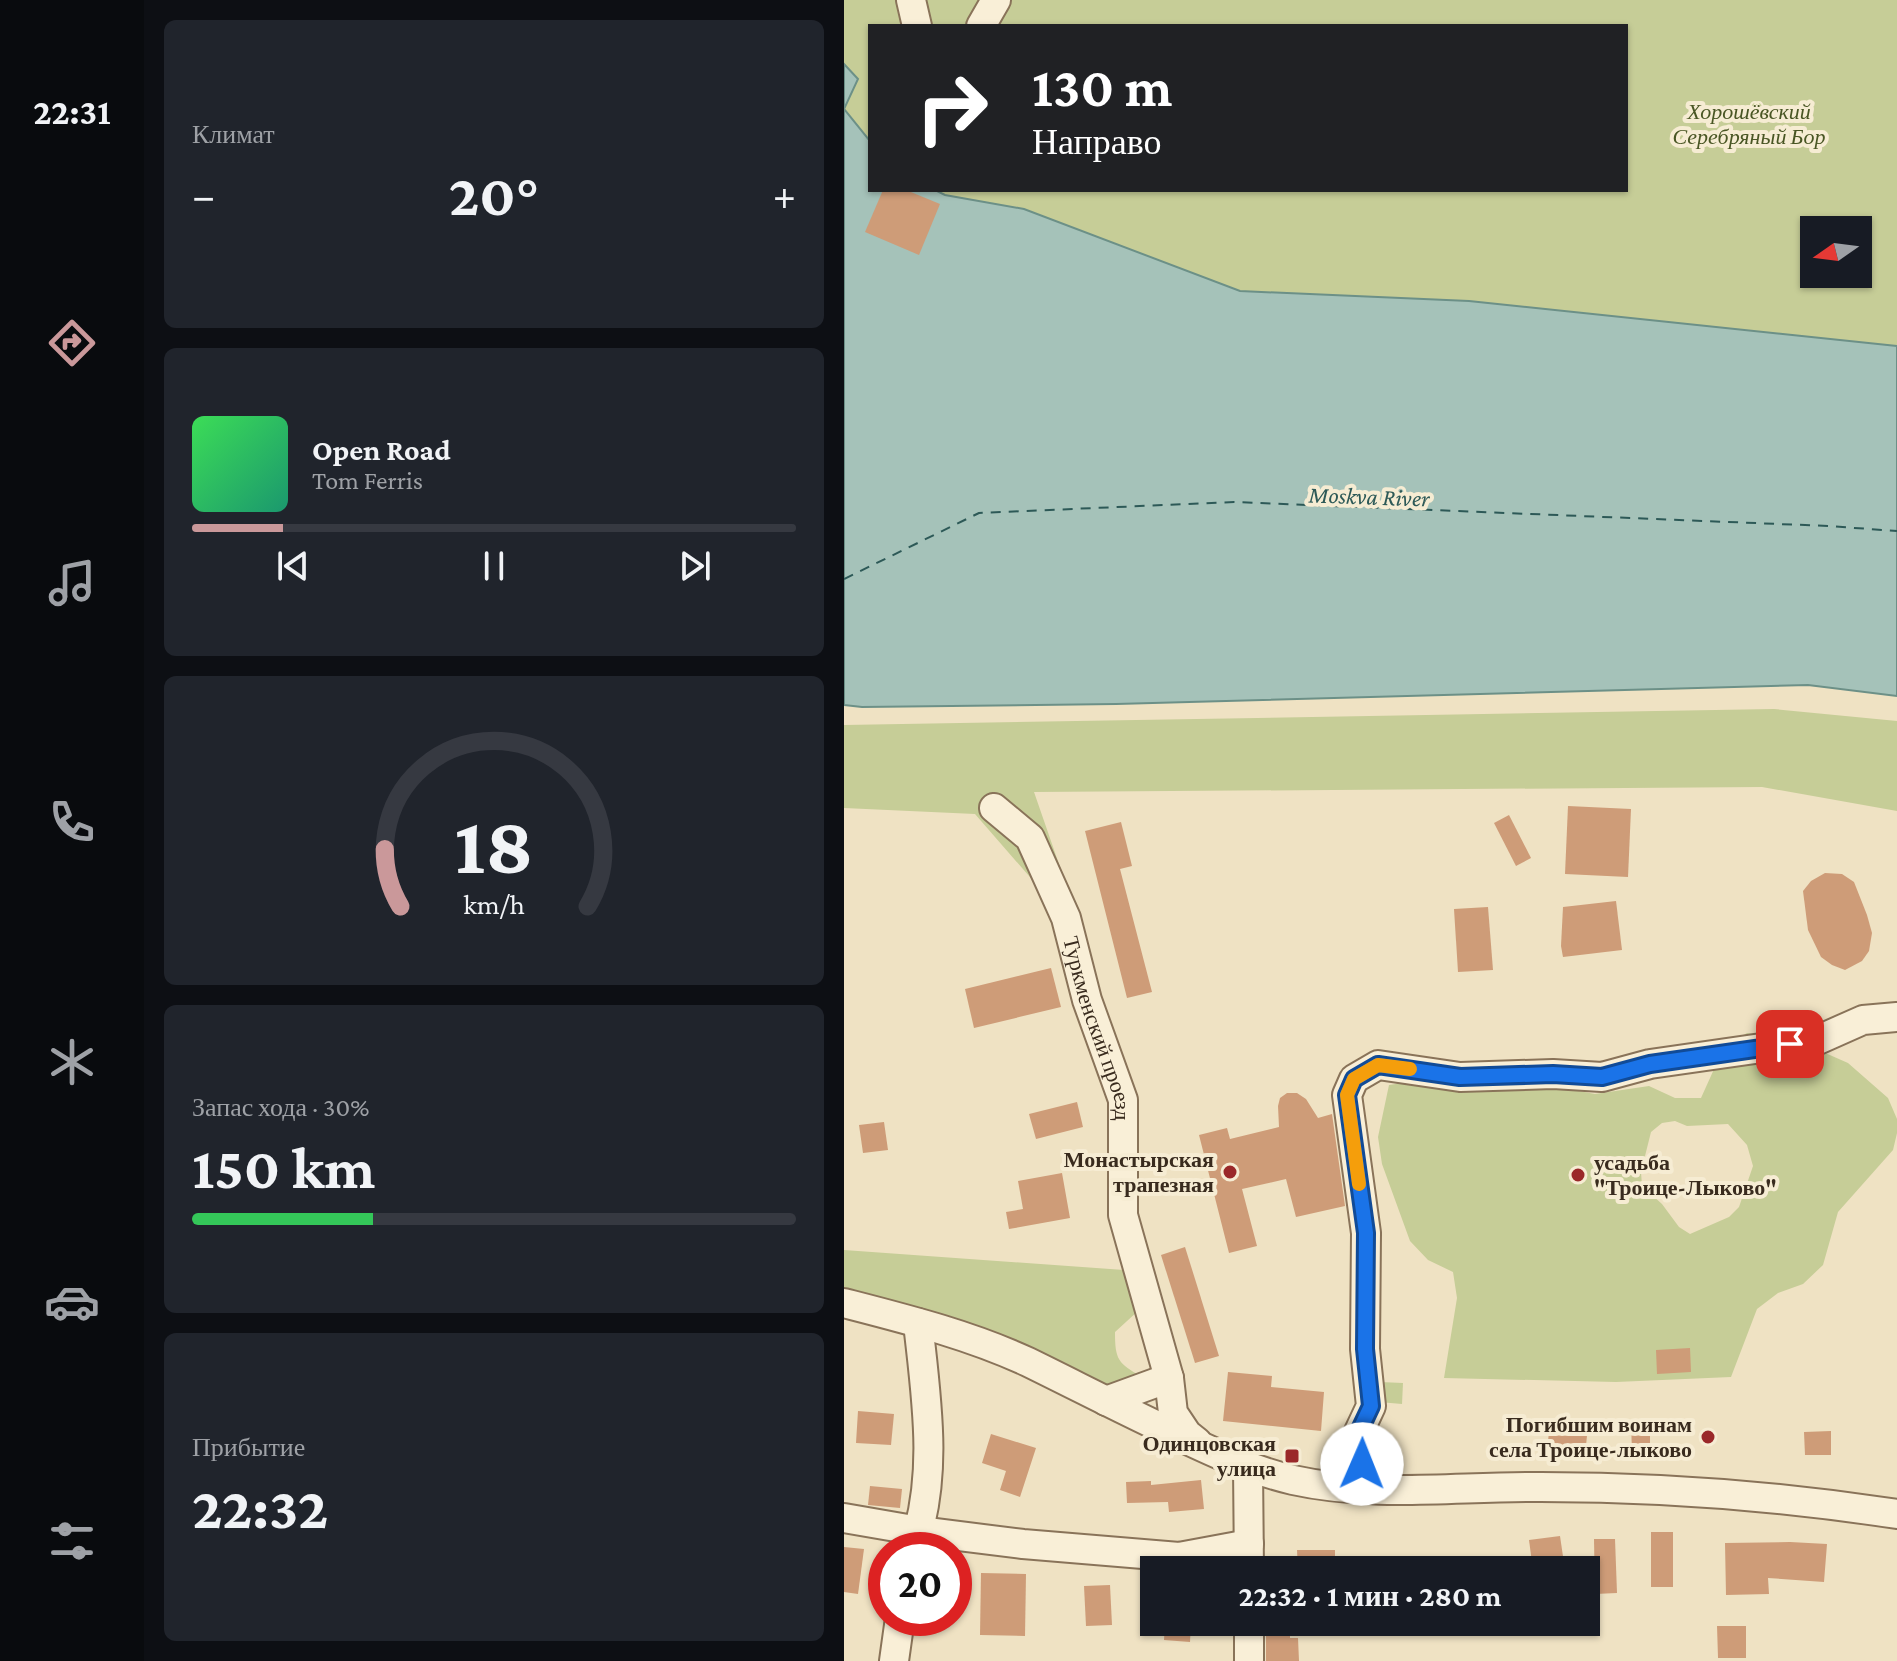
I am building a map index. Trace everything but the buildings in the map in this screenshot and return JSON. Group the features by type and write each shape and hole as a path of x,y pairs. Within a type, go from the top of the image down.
{"street":[{"path":"911,0 917,24"},
{"path":"982,24 996,0"},
{"name":"Туркменский проезд","path":"994,808 1030,838 1066,918 1087,1000 1123,1100 1123,1215 1169,1378 1173,1413 1187,1434 1205,1448"},
{"path":"1367,1489 1356,1438 1371,1406 1365,1349 1366,1233 1347,1095 1354,1079 1378,1065 1460,1077 1553,1074 1602,1077 1650,1064 1818,1040 1863,1020 1897,1017"},
{"path":"844,1303 999,1350 1248,1467 1294,1480 1367,1489 1541,1487 1648,1490 1776,1498 1897,1514"},
{"path":"917,1532 926,1491 928,1436 918,1323"},
{"path":"1106,1401 1169,1378"},
{"path":"1248,1467 1249,1556"},
{"path":"844,1518 887,1532"},
{"path":"972,1543 1167,1556"},
{"path":"894,1661 897,1636"},
{"path":"1249,1636 1249,1661"}],"green space":[{"name":"Хорошёвский Серебряный Бор","path":"844,0 1897,0 1897,346 1469,301 1240,291 1024,209 939,192 1628,192 1628,24 868,24 868,139 844,109 858,79 844,64"},
{"path":"1774,709 1897,721 1897,811 1762,787 1034,792 1070,896 1049,899 975,814 844,808 844,725"},
{"path":"1747,1033 1772,1036 1823,1052 1848,1063 1888,1098 1897,1119 1893,1150 1838,1212 1823,1265 1803,1284 1778,1293 1757,1309 1731,1377 1616,1382 1444,1378 1457,1298 1453,1272 1428,1260 1410,1241 1382,1164 1378,1137 1389,1085 1416,1081 1510,1078 1595,1094 1649,1086 1675,1098 1701,1098 1724,1047","holes":["1675,1121 1687,1126 1728,1124 1747,1145 1753,1166 1739,1207 1729,1217 1690,1234 1679,1227 1662,1204 1642,1186 1641,1172 1651,1132 1662,1123"]},
{"path":"844,1250 1124,1270 1138,1311 1115,1332 1117,1355 1123,1364 1142,1377 1120,1390 1084,1380 844,1293"},
{"path":"1380,1382 1403,1383 1402,1404 1379,1402"}],"water":[{"path":"844,64 858,79 844,109"},
{"name":"Moskva River","path":"844,109 868,139 868,192 939,192 1024,209 1240,291 1469,301 1897,346 1897,696 1808,685 1116,704 844,705"}],"ferry route":[{"path":"844,579 979,513 1234,502 1897,531"}],"slow traffic":[{"path":"1359,1184 1347,1095 1354,1079 1378,1065 1410,1069"}],"place":[{"name":"Монастырская трапезная","path":"1230,1172"},
{"name":"усадьба \"Троице-Лыково\"","path":"1578,1175"},
{"name":"Погибшим воинам села Троице-лыково","path":"1708,1437"},
{"name":"Одинцовская улица","path":"1292,1456"}],"route":[{"path":"1362,1464 1356,1438 1371,1406 1365,1349 1366,1233 1347,1095 1354,1079 1378,1065 1460,1077 1553,1074 1602,1077 1650,1064 1790,1044"}]}
